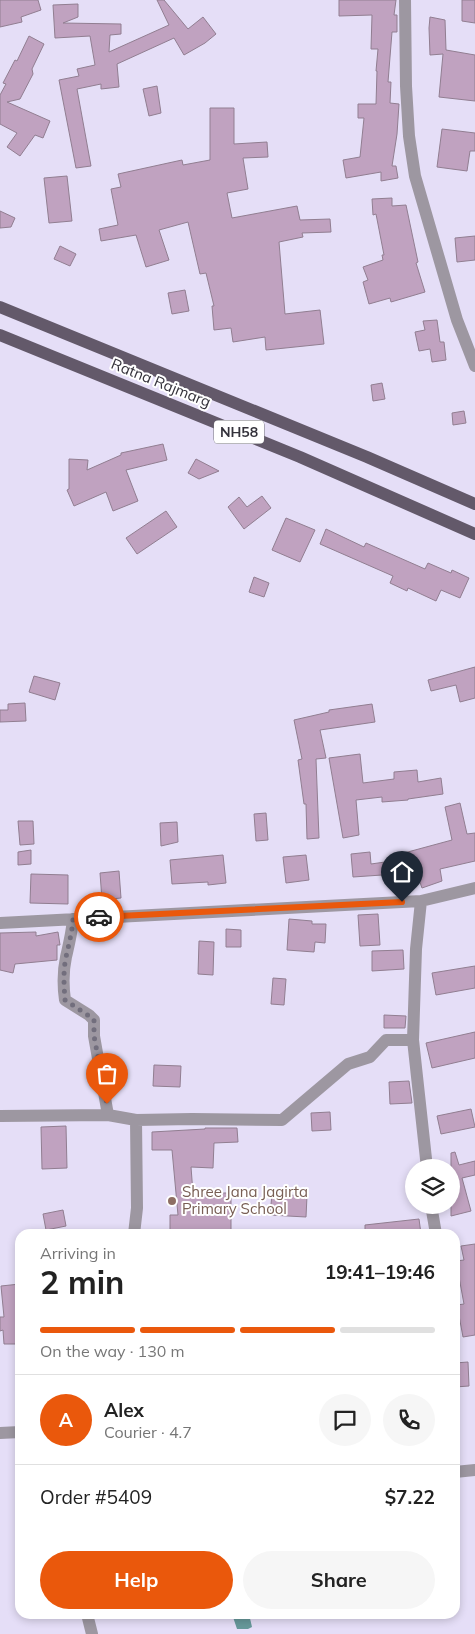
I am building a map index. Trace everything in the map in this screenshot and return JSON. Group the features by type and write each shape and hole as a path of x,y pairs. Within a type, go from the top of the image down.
{"main road":[{"name":"Ratna Rajmarg","path":"0,307 367,457 475,504"},
{"name":"Ratna Rajmarg","path":"0,335 300,457 475,534"}],"street":[{"path":"405,0 406,86 409,136 415,176 457,320 475,366"},
{"path":"0,923 421,901 475,888"},
{"path":"421,901 416,949 413,1040 426,1159"},
{"path":"73,919 72,936 66,958 63,982 65,1000 94,1020 94,1036 108,1115"},
{"path":"0,1116 108,1115 136,1120 282,1120 348,1064 370,1058 386,1040 413,1040"},
{"path":"135,1229 137,1208 136,1120"},
{"path":"433,1214 435,1229"},
{"path":"0,1433 15,1432"},
{"path":"460,1472 475,1470"},
{"path":"88,1619 92,1634"}],"shaded area":[{"path":"234,1619 250,1619 252,1627 237,1629"}],"building":[{"path":"0,0 38,0 41,10 21,17 22,22 0,27"},
{"path":"157,0 164,0 188,29 203,17 216,34 184,55 174,38 117,64 119,87 101,89 101,84 77,89 91,166 76,168 59,80 79,76 77,69 95,65 90,36 55,38 53,5 78,4 78,17 63,23 121,24 121,34 110,35 109,52 169,25"},
{"path":"339,0 396,0 394,15 397,15 397,32 392,32 388,82 391,82 390,103 399,104 392,166 396,166 398,178 381,181 381,172 346,178 343,160 360,157 364,118 358,118 358,104 376,104 378,49 371,49 372,15 339,16"},
{"path":"462,0 475,0 475,23 462,21"},
{"path":"430,17 445,20 446,50 475,55 475,101 439,97 443,54 430,55"},
{"path":"29,36 44,44 32,69 33,74 20,99 7,102 50,121 43,138 35,135 20,156 7,147 17,133 0,124 0,95 6,84 3,83 15,60 17,61"},
{"path":"157,86 161,113 149,116 143,89"},
{"path":"210,108 234,108 234,144 267,142 268,157 243,158 248,189 227,193 232,218 297,206 300,220 330,219 331,232 302,233 303,237 279,242 285,314 320,310 324,344 266,350 265,337 233,342 231,328 214,330 212,306 214,306 206,273 200,274 188,222 159,230 169,260 146,267 136,235 101,241 99,229 118,225 111,189 121,187 118,174 182,160 183,165 210,160"},
{"path":"442,129 475,133 475,151 470,151 467,171 437,167"},
{"path":"67,176 72,221 49,223 44,178"},
{"path":"392,198 392,206 406,205 418,262 416,263 425,292 391,302 390,298 369,304 363,282 368,280 363,267 383,260 382,255 384,255 376,214 373,215 372,199"},
{"path":"0,211 15,218 11,227 0,228"},
{"path":"475,236 475,260 457,262 455,238"},
{"path":"60,246 76,254 70,266 54,259"},
{"path":"185,290 189,311 172,314 168,293"},
{"path":"437,320 440,342 444,342 446,360 432,362 430,349 419,351 415,332 425,330 423,321"},
{"path":"382,383 385,399 373,401 371,385"},
{"path":"464,411 466,423 453,425 452,413"},
{"path":"163,444 167,460 126,470 138,501 113,511 106,492 74,506 67,490 69,489 69,459 88,460 87,470 121,455 121,453"},
{"path":"196,459 219,471 199,479 188,473"},
{"path":"262,496 271,508 244,529 228,507 239,497 247,507"},
{"path":"166,511 177,527 137,554 126,538"},
{"path":"286,518 315,530 300,562 272,550"},
{"path":"326,529 364,547 366,543 425,569 428,563 451,573 452,570 469,578 460,598 441,590 436,601 408,588 407,591 390,583 393,576 320,544"},
{"path":"254,577 269,583 264,597 249,592"},
{"path":"475,667 475,698 460,702 456,685 431,691 428,680"},
{"path":"34,676 60,683 55,700 29,692"},
{"path":"25,703 26,721 0,722 0,710 8,710 8,704"},
{"path":"372,704 375,722 320,730 326,758 316,759 319,838 307,839 306,804 304,804 298,760 302,759 294,720 329,712 329,710"},
{"path":"360,754 363,783 394,779 394,772 417,770 418,782 441,778 443,794 382,802 382,797 356,800 359,835 343,838 329,758"},
{"path":"460,803 467,834 475,833 475,861 440,869 442,881 422,888 416,871 382,876 353,877 351,854 370,852 371,864 406,859 404,853 452,840 445,807"},
{"path":"266,813 268,840 256,841 254,814"},
{"path":"18,821 33,821 34,844 20,845"},
{"path":"177,822 178,842 161,846 160,823"},
{"path":"31,850 31,864 18,865 18,852"},
{"path":"223,855 226,883 208,885 208,882 172,884 170,860"},
{"path":"306,855 309,880 286,883 283,857"},
{"path":"119,871 121,898 102,900 100,873"},
{"path":"31,874 68,875 68,904 30,903"},
{"path":"378,914 380,945 360,946 358,915"},
{"path":"289,919 312,921 312,924 326,924 325,943 315,942 314,952 287,950"},
{"path":"226,929 241,930 241,947 226,947"},
{"path":"36,932 36,936 58,932 60,945 57,945 57,960 15,964 13,973 0,970 0,933"},
{"path":"199,941 214,942 213,975 198,974"},
{"path":"403,950 404,969 372,971 372,951"},
{"path":"475,966 475,988 436,995 432,973"},
{"path":"273,978 286,979 284,1005 271,1004"},
{"path":"384,1015 406,1016 405,1028 384,1028"},
{"path":"475,1032 475,1058 432,1068 426,1043"},
{"path":"154,1065 181,1066 180,1087 153,1086"},
{"path":"409,1081 412,1103 390,1104 389,1082"},
{"path":"471,1109 475,1127 441,1134 437,1116"},
{"path":"330,1112 331,1130 312,1131 311,1113"},
{"path":"66,1126 67,1168 42,1169 41,1127"},
{"path":"237,1128 238,1142 214,1143 213,1168 191,1167 193,1193 231,1193 231,1229 170,1229 170,1215 178,1215 172,1150 152,1150 152,1132"},
{"path":"455,1152 457,1159 451,1159 451,1153"},
{"path":"475,1161 475,1175 462,1178 471,1211 460,1214 460,1165"},
{"path":"272,1194 307,1196 306,1217 270,1215"},
{"path":"63,1210 66,1226 46,1229 43,1214"},
{"path":"419,1219 420,1229 365,1229 365,1225"},
{"path":"475,1244 475,1335 463,1337 460,1321 460,1305 464,1304 460,1282 460,1260 464,1260 461,1246"},
{"path":"15,1285 15,1344 4,1344 3,1330 0,1331 0,1317 4,1317 1,1286"},
{"path":"468,1362 469,1386 460,1387 460,1363"}],"way so far":[{"path":"99,917 73,919 72,936 66,958 63,982 65,1000 94,1020 94,1036 107,1104"}],"place":[{"name":"Shree Jana Jagirta Primary School","path":"172,1201"}],"route":[{"path":"99,917 402,902"}]}
